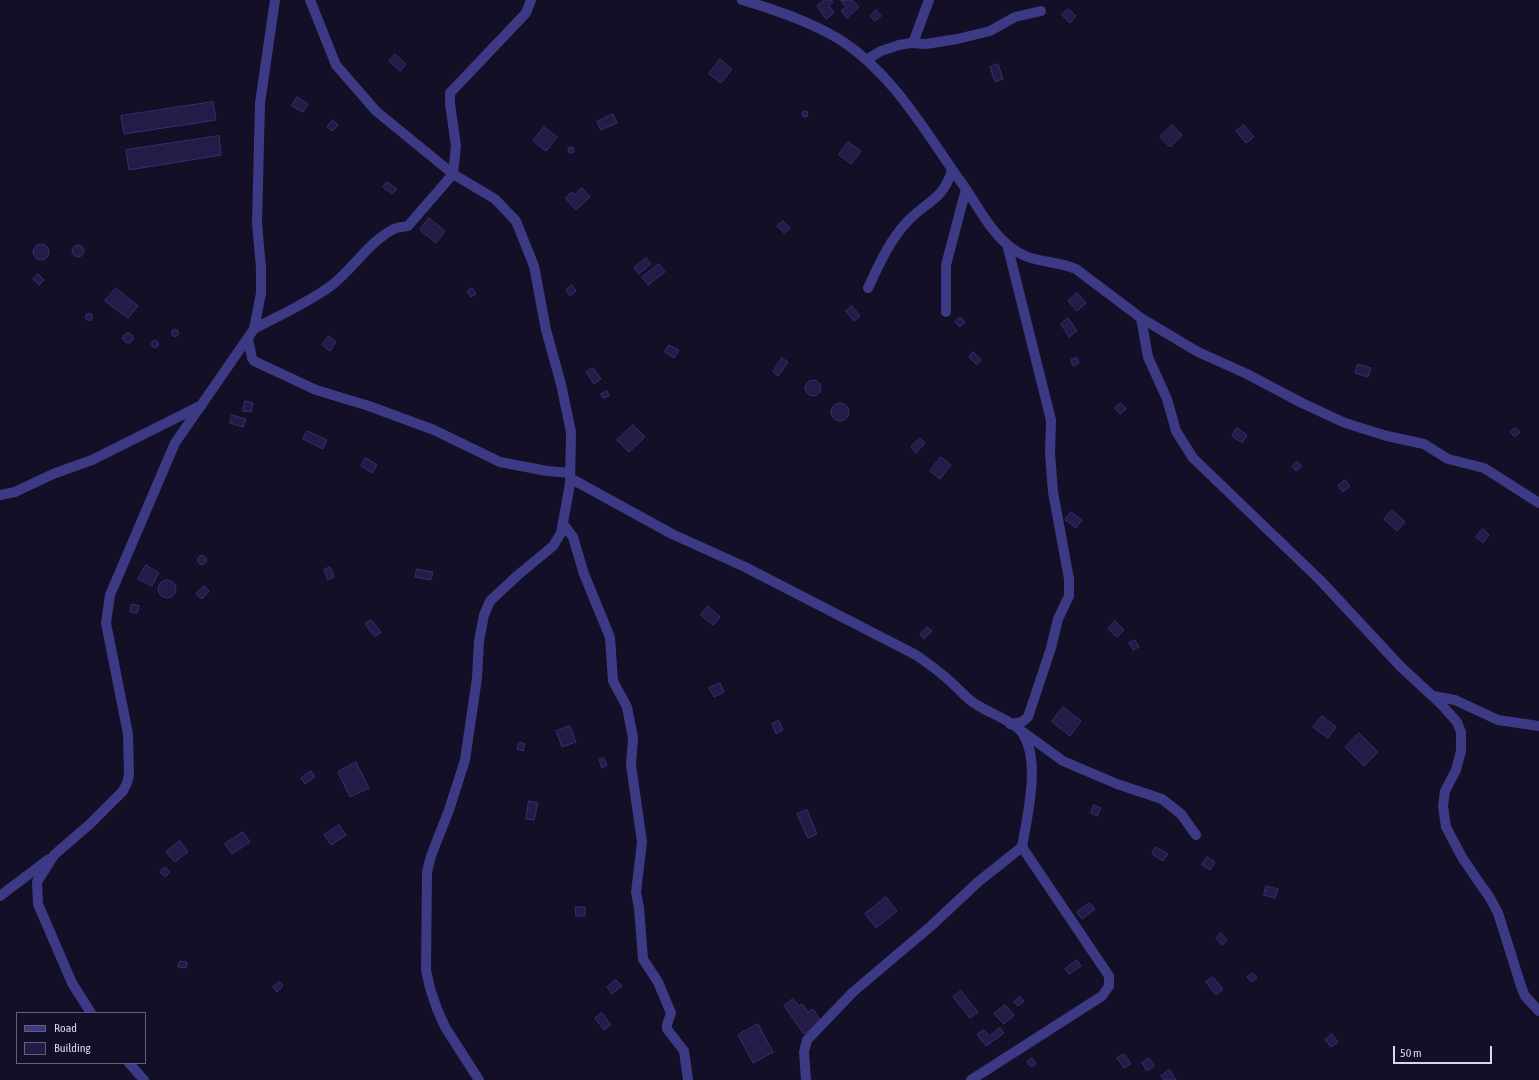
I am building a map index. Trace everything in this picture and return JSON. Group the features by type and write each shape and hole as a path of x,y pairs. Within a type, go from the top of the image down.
{"street":[{"path":"0,896 54,855 90,824 123,791 127,783 129,775 128,734 106,624 110,595 172,450 222,374 254,329 258,313 261,287 257,223 260,103 275,0"},
{"path":"310,0 336,65 376,111 453,174 501,204 516,221 534,266 546,330 571,432 570,475 564,525 553,546 518,575 490,601 487,607 479,641 476,685 465,760 450,810 431,856 427,872 426,970 430,988 436,1009 445,1026 479,1080"},
{"path":"254,329 312,299 333,284 368,249 389,233 397,228 408,226 453,174 456,146 450,104 450,93 526,13 531,0"},
{"path":"742,0 768,7 827,33 843,42 866,60 900,95 996,232 1014,250 1032,258 1076,269 1141,318 1198,352 1248,374 1302,403 1345,423 1387,436 1424,444 1448,459 1484,468 1539,503"},
{"path":"913,43 928,0"},
{"path":"866,60 887,49 899,45 913,43 926,44 958,39 990,31 1015,17 1040,11"},
{"path":"868,288 888,247 908,221 934,201 944,190 952,170"},
{"path":"946,312 946,265 966,189"},
{"path":"806,1080 804,1052 807,1040 864,983 931,926 978,882 1022,847 1030,798 1031,773 1029,750 1023,733 1051,648 1058,619 1069,596 1069,579 1053,492 1050,452 1051,420 1007,244"},
{"path":"1141,318 1148,357 1167,399 1176,431 1193,458 1320,580 1401,666 1433,696 1457,722 1461,732 1461,751 1456,770 1445,791 1443,806 1446,827 1463,859 1498,912 1522,989 1525,996 1539,1011"},
{"path":"248,339 254,361 316,390 369,406 434,430 500,462 570,475 672,534 745,567 895,643 937,670 976,705 1010,724 1070,764 1117,784 1162,799 1181,814 1196,835"},
{"path":"0,502 15,492 53,474 92,460 203,404"},
{"path":"0,494 15,492"},
{"path":"564,525 573,537 582,568 610,638 613,681 627,707 633,738 631,765 642,842 636,892 639,908 643,959 658,982 671,1013 667,1029 684,1051 688,1080"},
{"path":"1433,696 1454,700 1498,720 1539,726"},
{"path":"1010,724 1022,722 1028,717"},
{"path":"971,1080 1102,996 1109,986 1109,976 1022,847"},
{"path":"54,855 36,882 38,904 72,983 90,1012"},
{"path":"130,1064 144,1080"}],"building":[{"path":"825,0 831,0 833,2 829,5 834,13 826,19 817,6"},
{"path":"852,0 859,7 847,18 841,11 846,7 841,1"},
{"path":"1068,9 1076,16 1070,23 1062,15"},
{"path":"876,10 881,16 875,21 870,16"},
{"path":"395,54 406,64 400,71 389,61"},
{"path":"720,59 732,69 721,83 709,74"},
{"path":"998,64 1003,79 995,82 990,67"},
{"path":"297,97 308,104 303,112 292,106"},
{"path":"213,102 216,120 124,134 121,116"},
{"path":"805,111 808,114 805,117 802,114"},
{"path":"613,114 617,123 601,130 597,122"},
{"path":"333,120 338,125 332,131 327,127"},
{"path":"1172,125 1182,135 1170,147 1160,137"},
{"path":"1244,125 1254,137 1246,143 1236,131"},
{"path":"544,127 557,137 546,151 533,141"},
{"path":"219,136 221,155 129,170 126,150"},
{"path":"848,142 861,151 851,164 839,155"},
{"path":"571,147 574,150 571,153 568,150"},
{"path":"387,182 397,189 392,194 383,187"},
{"path":"582,188 590,197 576,210 565,198 572,192 574,195"},
{"path":"429,218 445,231 436,243 420,230"},
{"path":"783,221 790,228 784,233 777,226"},
{"path":"41,244 47,246 49,252 47,258 41,260 35,258 33,252 35,246"},
{"path":"76,245 80,245 84,251 80,257 76,257 72,253 72,249"},
{"path":"646,258 651,264 639,274 634,268"},
{"path":"659,264 665,272 648,285 642,277"},
{"path":"38,274 44,280 39,285 33,279"},
{"path":"572,285 576,291 570,296 566,290"},
{"path":"116,288 138,306 128,318 105,301"},
{"path":"472,288 476,294 471,297 467,292"},
{"path":"1077,293 1086,303 1077,311 1068,301"},
{"path":"852,306 860,316 854,321 846,311"},
{"path":"89,313 92,314 92,320 89,321 86,320 85,317 86,314"},
{"path":"960,317 965,322 960,327 955,322"},
{"path":"1068,318 1077,331 1069,337 1061,324"},
{"path":"175,329 178,330 178,336 175,337 172,336 171,333 172,330"},
{"path":"128,333 133,338 128,343 123,338"},
{"path":"329,336 336,342 330,351 322,345"},
{"path":"155,340 158,341 158,347 155,348 152,347 151,344 152,341"},
{"path":"669,345 679,350 674,358 665,352"},
{"path":"973,352 981,360 977,365 969,357"},
{"path":"782,358 788,362 778,376 773,372"},
{"path":"1077,358 1079,363 1073,366 1071,360"},
{"path":"1358,364 1371,368 1368,377 1355,373"},
{"path":"593,368 601,379 594,384 586,372"},
{"path":"810,380 816,380 821,385 819,394 816,396 810,396 805,391 805,385"},
{"path":"607,391 609,396 603,398 601,394"},
{"path":"245,401 253,403 251,412 243,411"},
{"path":"836,403 844,403 849,408 847,419 844,421 836,421 831,416 831,408"},
{"path":"1121,403 1126,409 1120,414 1115,408"},
{"path":"232,415 246,419 243,427 230,423"},
{"path":"633,425 645,437 629,452 617,440"},
{"path":"1237,428 1247,435 1242,443 1232,436"},
{"path":"1515,428 1520,432 1515,437 1510,432"},
{"path":"307,431 327,440 323,449 303,439"},
{"path":"920,438 925,443 916,453 911,447"},
{"path":"941,457 951,465 940,479 930,471"},
{"path":"366,458 377,465 372,473 361,466"},
{"path":"1297,462 1302,466 1296,471 1292,467"},
{"path":"1345,480 1350,486 1343,492 1338,486"},
{"path":"1392,510 1405,522 1397,531 1384,519"},
{"path":"1071,512 1082,520 1076,528 1065,520"},
{"path":"1483,529 1489,535 1483,543 1476,537"},
{"path":"200,556 204,556 206,560 204,564 200,564 198,562 198,558"},
{"path":"146,565 159,573 152,586 138,579"},
{"path":"330,567 334,577 328,580 324,570"},
{"path":"417,569 433,572 431,580 415,577"},
{"path":"167,580 173,583 176,589 173,595 167,598 161,595 158,589 161,583"},
{"path":"204,586 209,591 202,599 196,594"},
{"path":"132,604 139,606 137,613 130,612"},
{"path":"708,606 720,617 713,625 701,615"},
{"path":"371,620 381,632 375,637 365,624"},
{"path":"1115,621 1124,630 1117,637 1108,629"},
{"path":"927,627 932,631 924,639 920,634"},
{"path":"1135,640 1139,647 1133,650 1129,643"},
{"path":"720,683 724,692 714,697 709,688"},
{"path":"1063,707 1081,721 1070,736 1052,722"},
{"path":"1322,716 1336,727 1328,738 1313,727"},
{"path":"779,721 783,730 776,734 772,724"},
{"path":"570,726 576,742 562,747 556,731"},
{"path":"1359,733 1378,752 1364,766 1345,747"},
{"path":"520,742 525,744 523,751 517,749"},
{"path":"604,758 607,765 602,768 599,760"},
{"path":"356,762 369,788 350,797 338,772"},
{"path":"311,771 315,777 305,784 301,778"},
{"path":"529,801 538,803 534,820 526,819"},
{"path":"1094,805 1101,808 1097,816 1091,813"},
{"path":"807,810 817,834 808,838 797,814"},
{"path":"339,825 346,835 331,845 324,835"},
{"path":"243,832 250,842 232,854 225,844"},
{"path":"180,841 188,852 175,862 166,852"},
{"path":"1156,847 1168,854 1163,861 1152,854"},
{"path":"1207,857 1215,862 1210,870 1202,865"},
{"path":"165,867 170,872 165,877 160,872"},
{"path":"1266,886 1278,889 1275,898 1264,895"},
{"path":"886,897 897,911 876,928 865,914"},
{"path":"1090,903 1095,909 1082,919 1077,912"},
{"path":"576,907 585,907 585,916 576,916"},
{"path":"1221,933 1227,940 1222,945 1216,938"},
{"path":"1077,960 1081,966 1069,974 1065,969"},
{"path":"180,961 187,962 186,968 178,967"},
{"path":"1253,973 1257,978 1252,982 1247,977"},
{"path":"1213,977 1223,989 1216,995 1206,982"},
{"path":"616,980 622,986 612,994 607,987"},
{"path":"280,982 283,986 277,992 273,987"},
{"path":"961,991 978,1012 970,1018 953,997"},
{"path":"1020,997 1024,1001 1018,1006 1014,1002"},
{"path":"793,999 799,1006 802,1004 808,1012 813,1009 821,1021 804,1034 784,1006"},
{"path":"1005,1005 1014,1015 1004,1024 994,1014"},
{"path":"602,1013 611,1025 604,1030 595,1018"},
{"path":"758,1024 773,1052 753,1063 738,1035"},
{"path":"1000,1028 1004,1033 986,1046 977,1034 984,1030 989,1036"},
{"path":"1332,1034 1338,1042 1331,1047 1325,1040"},
{"path":"1124,1054 1131,1064 1124,1068 1117,1058"},
{"path":"1032,1058 1036,1064 1031,1067 1027,1062"},
{"path":"1149,1058 1154,1066 1147,1071 1142,1063"},
{"path":"1170,1070 1176,1080 1164,1080 1161,1076"}]}
